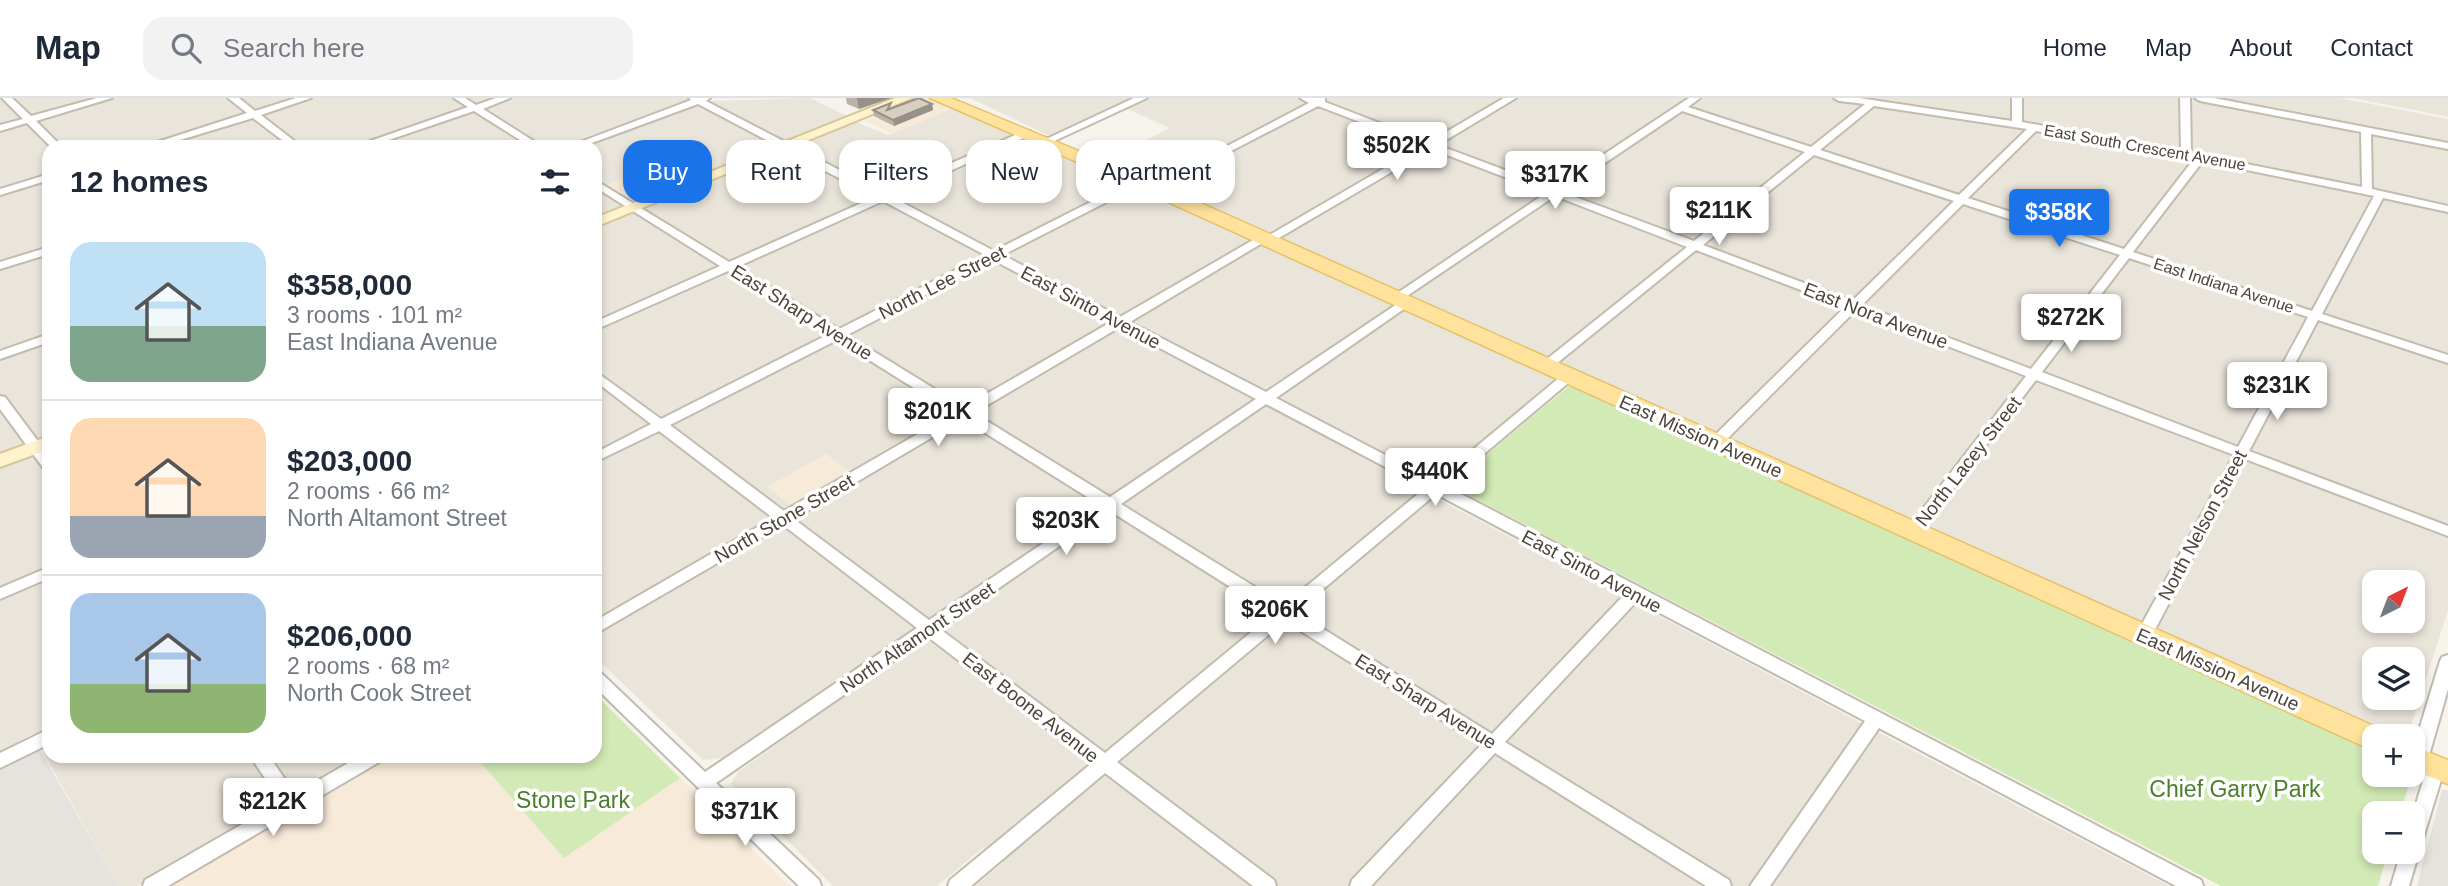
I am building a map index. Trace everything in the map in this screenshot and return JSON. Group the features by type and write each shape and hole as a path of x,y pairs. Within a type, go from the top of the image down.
{"main road":[{"path":"800,140 906,98"},
{"name":"East Mission Avenue","path":"938,98 1076,154"},
{"name":"East Mission Avenue","path":"959,98 1019,125 1037,137"},
{"path":"602,220 726,170"},
{"name":"East Mission Avenue","path":"1185,203 2362,733"},
{"path":"0,461 42,444"}],"street":[{"path":"7,98 50,140"},
{"path":"0,128 107,98"},
{"path":"233,98 288,140"},
{"path":"170,140 306,98"},
{"path":"459,98 527,140"},
{"path":"379,140 505,98"},
{"path":"952,170 1142,98"},
{"name":"North Stone Street","path":"602,624 1511,98"},
{"name":"North Altamont Street","path":"705,781 1267,398 1554,193 1695,98"},
{"name":"East South Crescent Avenue","path":"1839,98 2017,124 2186,154 2448,209"},
{"path":"2017,98 2017,124"},
{"path":"2185,98 2186,154"},
{"path":"2200,98 2448,146"},
{"path":"2272,98 2272,111"},
{"path":"591,140 699,99"},
{"name":"East Sinto Avenue","path":"699,99 774,140"},
{"name":"East Nora Avenue","path":"1316,99 1554,193 2448,531"},
{"name":"North Lee Street","path":"1234,140 1316,99"},
{"path":"1546,366 1872,103"},
{"name":"East Indiana Avenue","path":"1681,108 2448,359"},
{"path":"1716,442 2034,127"},
{"name":"North Nelson Street","path":"2144,635 2316,315 2374,192 2367,129"},
{"name":"North Lacey Street","path":"1913,531 2201,157"},
{"path":"0,192 42,179"},
{"name":"East Sharp Avenue","path":"602,187 1722,886"},
{"path":"602,323 870,203"},
{"name":"East Sinto Avenue","path":"894,203 1876,719 2164,879 2194,886"},
{"name":"North Lee Street","path":"602,455 994,256 1107,203"},
{"path":"0,266 42,252"},
{"path":"0,355 42,340"},
{"path":"957,886 1569,376"},
{"name":"East Boone Avenue","path":"602,380 1267,886"},
{"path":"0,400 42,444"},
{"path":"0,594 42,575"},
{"path":"1359,886 1635,593"},
{"path":"2421,801 2448,661"},
{"path":"602,684 812,886"},
{"path":"1759,886 1876,719"},
{"path":"0,761 42,740"},
{"path":"264,763 293,804"},
{"path":"152,886 364,763"},
{"path":"2400,886 2406,864"}],"shaded area":[{"path":"0,98 705,98 710,101 810,98 847,116 788,140 726,140 726,166 712,171 712,140 623,140 623,183 607,185 623,195 623,203 636,203 602,216 602,140 42,140 42,440 0,456"},
{"path":"917,98 930,98 953,108 892,134 864,120"},
{"path":"970,98 2340,98 2448,119 2448,610 2425,682 2425,647 2362,647 2362,710 2416,710 2412,724 2363,724 1197,203 1235,203 1235,140 1147,140 1170,128 1127,109 1058,140"},
{"path":"2352,98 2448,98 2448,117 2419,111"},
{"path":"953,108 1030,140 966,140 966,203 1062,203 1062,154 1076,161 1076,203 1170,203 1551,375 1554,380 1421,490 2169,886 975,886 1003,863 984,847 937,886 833,886 731,784 738,772 826,709 812,697 722,758 703,760 602,664 602,223 653,203 712,203 712,179 726,174 726,203 825,203 825,140 811,140 856,122 888,135","holes":["826,454 849,472 768,487"]},
{"path":"623,179 623,195 607,185"},
{"path":"42,450 42,750 33,734 0,751 0,467"},
{"path":"826,454 850,472 791,505 767,487"},
{"path":"39,748 42,763 48,763 118,886 0,886 0,767"},
{"path":"49,763 347,763 137,886 118,886"},
{"path":"379,763 481,763 564,857 680,778 789,886 168,886"},
{"path":"2442,790 2448,790 2448,886 2417,886 2423,864 2425,864"}],"green space":[{"name":"Chief Garry Park","path":"1575,386 2362,746 2362,787 2408,787 2404,801 2362,801 2362,864 2384,864 2378,886 2221,886 1453,487 1455,481 1568,387"},
{"name":"Stone Park","path":"602,701 680,778 564,858 481,763 602,763"}],"building":[{"path":"919,98 932,104 893,120 873,110 891,103 887,110"}]}
